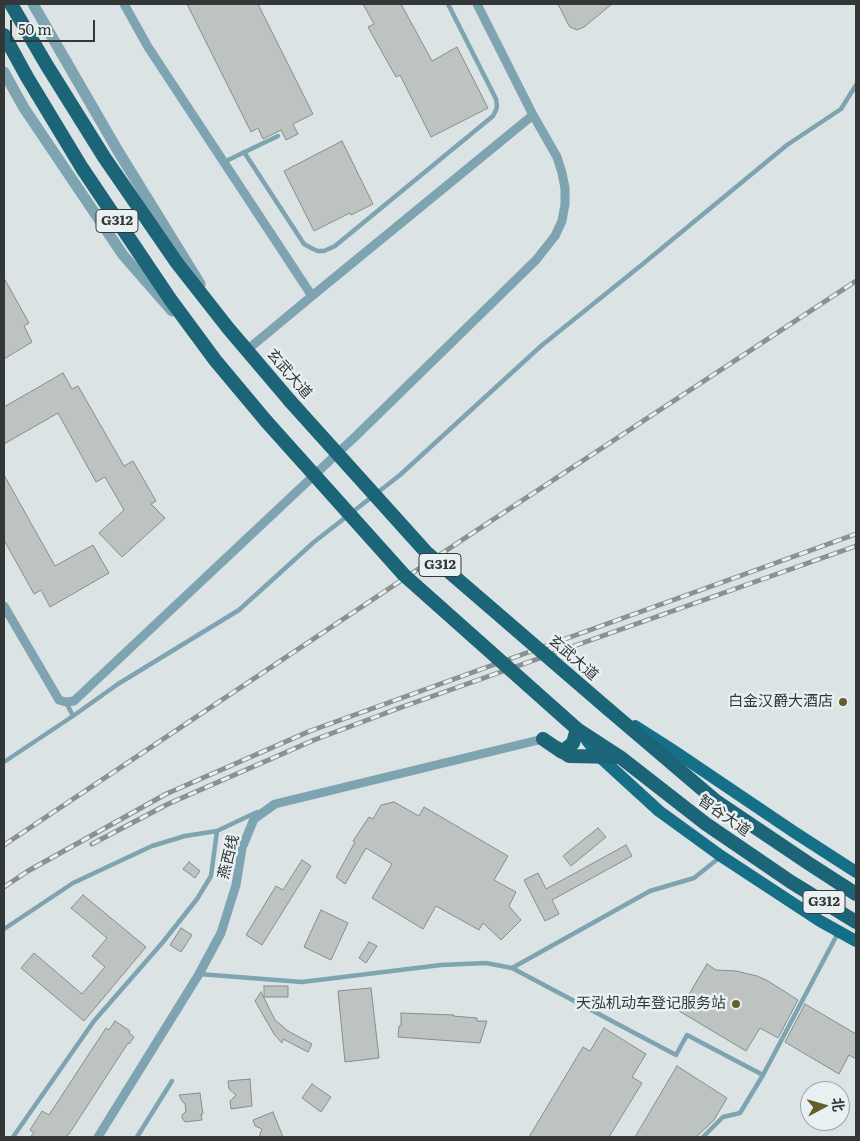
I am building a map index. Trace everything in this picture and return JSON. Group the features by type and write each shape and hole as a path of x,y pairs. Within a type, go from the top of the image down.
{"highway":[{"name":"玄武大道","path":"11,4 104,157 171,255 228,328 290,401 426,552 608,709"},
{"name":"G312","path":"4,35 82,168 170,299 215,360 266,421 404,575 577,728"},
{"name":"智谷大道","path":"608,709 716,800 856,894"},
{"name":"智谷大道","path":"577,728 620,757 706,824 791,882 856,922"},
{"path":"544,739 562,752 573,743 577,728"},
{"path":"544,739 569,756 620,757"}],"main road":[{"path":"608,709 856,872"},
{"path":"577,728 600,757 659,811 721,856 820,921 856,941"}],"street":[{"path":"32,4 118,151 228,328"},
{"path":"124,4 148,47 312,296"},
{"path":"4,606 59,700 66,702 74,701 358,434 536,260 555,236 562,221 565,204 565,188 562,174 556,157 477,4"},
{"path":"4,72 24,108 123,255 215,360"},
{"path":"247,350 533,115"},
{"name":"燕西线","path":"98,1137 199,974 221,933 236,885 242,848 254,819 275,804 544,739"}],"lane":[{"path":"244,152 304,244 313,249 324,251 335,246 492,116 496,110 496,99 448,4"},
{"path":"4,762 118,684 239,610 314,542 400,475 541,346 787,144 841,108 856,85"},
{"path":"224,162 278,136"},
{"path":"66,702 73,716"},
{"path":"4,929 73,883 152,846 185,836 217,831 275,804"},
{"path":"13,1137 94,1021 163,942 197,899 211,876 217,831"},
{"path":"512,968 650,891 694,878 721,856"},
{"path":"703,1137 723,1117 740,1113 763,1075 839,931"},
{"path":"199,974 302,982 441,965 486,963 512,968 676,1055 687,1035 763,1075"},
{"path":"139,1136 172,1081"}],"building":[{"path":"187,4 258,4 313,114 293,124 298,134 286,140 281,130 263,139 258,128 251,132"},
{"path":"363,4 401,4 432,61 457,47 488,108 431,137 400,75 396,77 368,27 374,24"},
{"path":"558,4 612,4 584,27 577,30 570,27"},
{"path":"342,141 373,204 314,231 284,171"},
{"path":"4,278 29,323 24,326 32,342 4,359"},
{"path":"63,373 72,389 78,386 124,466 133,461 156,501 151,504 165,518 122,557 99,533 124,510 105,477 96,482 58,413 4,444 4,407"},
{"path":"4,475 55,566 93,545 109,573 50,607 41,590 34,594 4,540"},
{"path":"394,802 419,816 424,807 508,856 494,880 516,892 509,906 521,920 501,940 483,923 479,930 436,906 423,929 372,898 392,864 366,848 345,884 336,877 355,842 353,841 369,817 373,819 381,805"},
{"path":"598,828 606,837 571,866 563,856"},
{"path":"626,845 632,856 552,900 559,914 545,921 524,880 538,873 546,889"},
{"path":"302,860 311,866 262,945 246,935 276,886 283,890"},
{"path":"189,862 200,871 195,878 183,869"},
{"path":"83,895 146,947 84,1021 21,968 34,953 82,994 105,967 92,956 107,938 71,908"},
{"path":"321,910 348,923 331,960 304,947"},
{"path":"181,928 192,935 181,952 170,945"},
{"path":"369,942 377,946 366,963 359,958"},
{"name":"天泓机动车登记服务站","path":"707,964 716,970 736,971 757,976 798,1000 778,1038 760,1028 746,1051 679,1011"},
{"path":"264,986 288,986 288,997 264,997"},
{"path":"371,988 379,1058 345,1062 338,991"},
{"path":"261,992 275,1020 288,1031 312,1044 308,1052 283,1039 282,1043 274,1034 255,1001"},
{"path":"805,1004 856,1034 856,1059 849,1055 839,1074 785,1042"},
{"path":"401,1013 454,1015 477,1018 477,1021 487,1021 480,1043 398,1037 399,1026 401,1026"},
{"path":"115,1021 130,1031 129,1033 134,1037 128,1043 69,1134 65,1137 30,1137 34,1133 30,1130 42,1111 49,1115 106,1028 109,1030"},
{"path":"604,1028 646,1054 632,1077 642,1083 609,1137 529,1137 583,1047 590,1051"},
{"path":"677,1066 727,1098 714,1120 696,1137 635,1137"},
{"path":"250,1079 252,1106 231,1109 230,1101 236,1095 229,1089 228,1081"},
{"path":"312,1084 331,1097 321,1112 302,1098"},
{"path":"200,1093 202,1120 185,1122 182,1115 186,1111 185,1104 179,1095"},
{"path":"273,1112 283,1137 259,1137 262,1129 255,1126 253,1120"}],"railway":[{"path":"4,845 856,281"},
{"path":"4,887 28,871 166,794 310,731 856,534"},
{"path":"92,844 168,804 314,740 856,546"}],"place":[{"name":"白金汉爵大酒店","path":"843,702"},
{"name":"天泓机动车登记服务站","path":"736,1004"}]}
